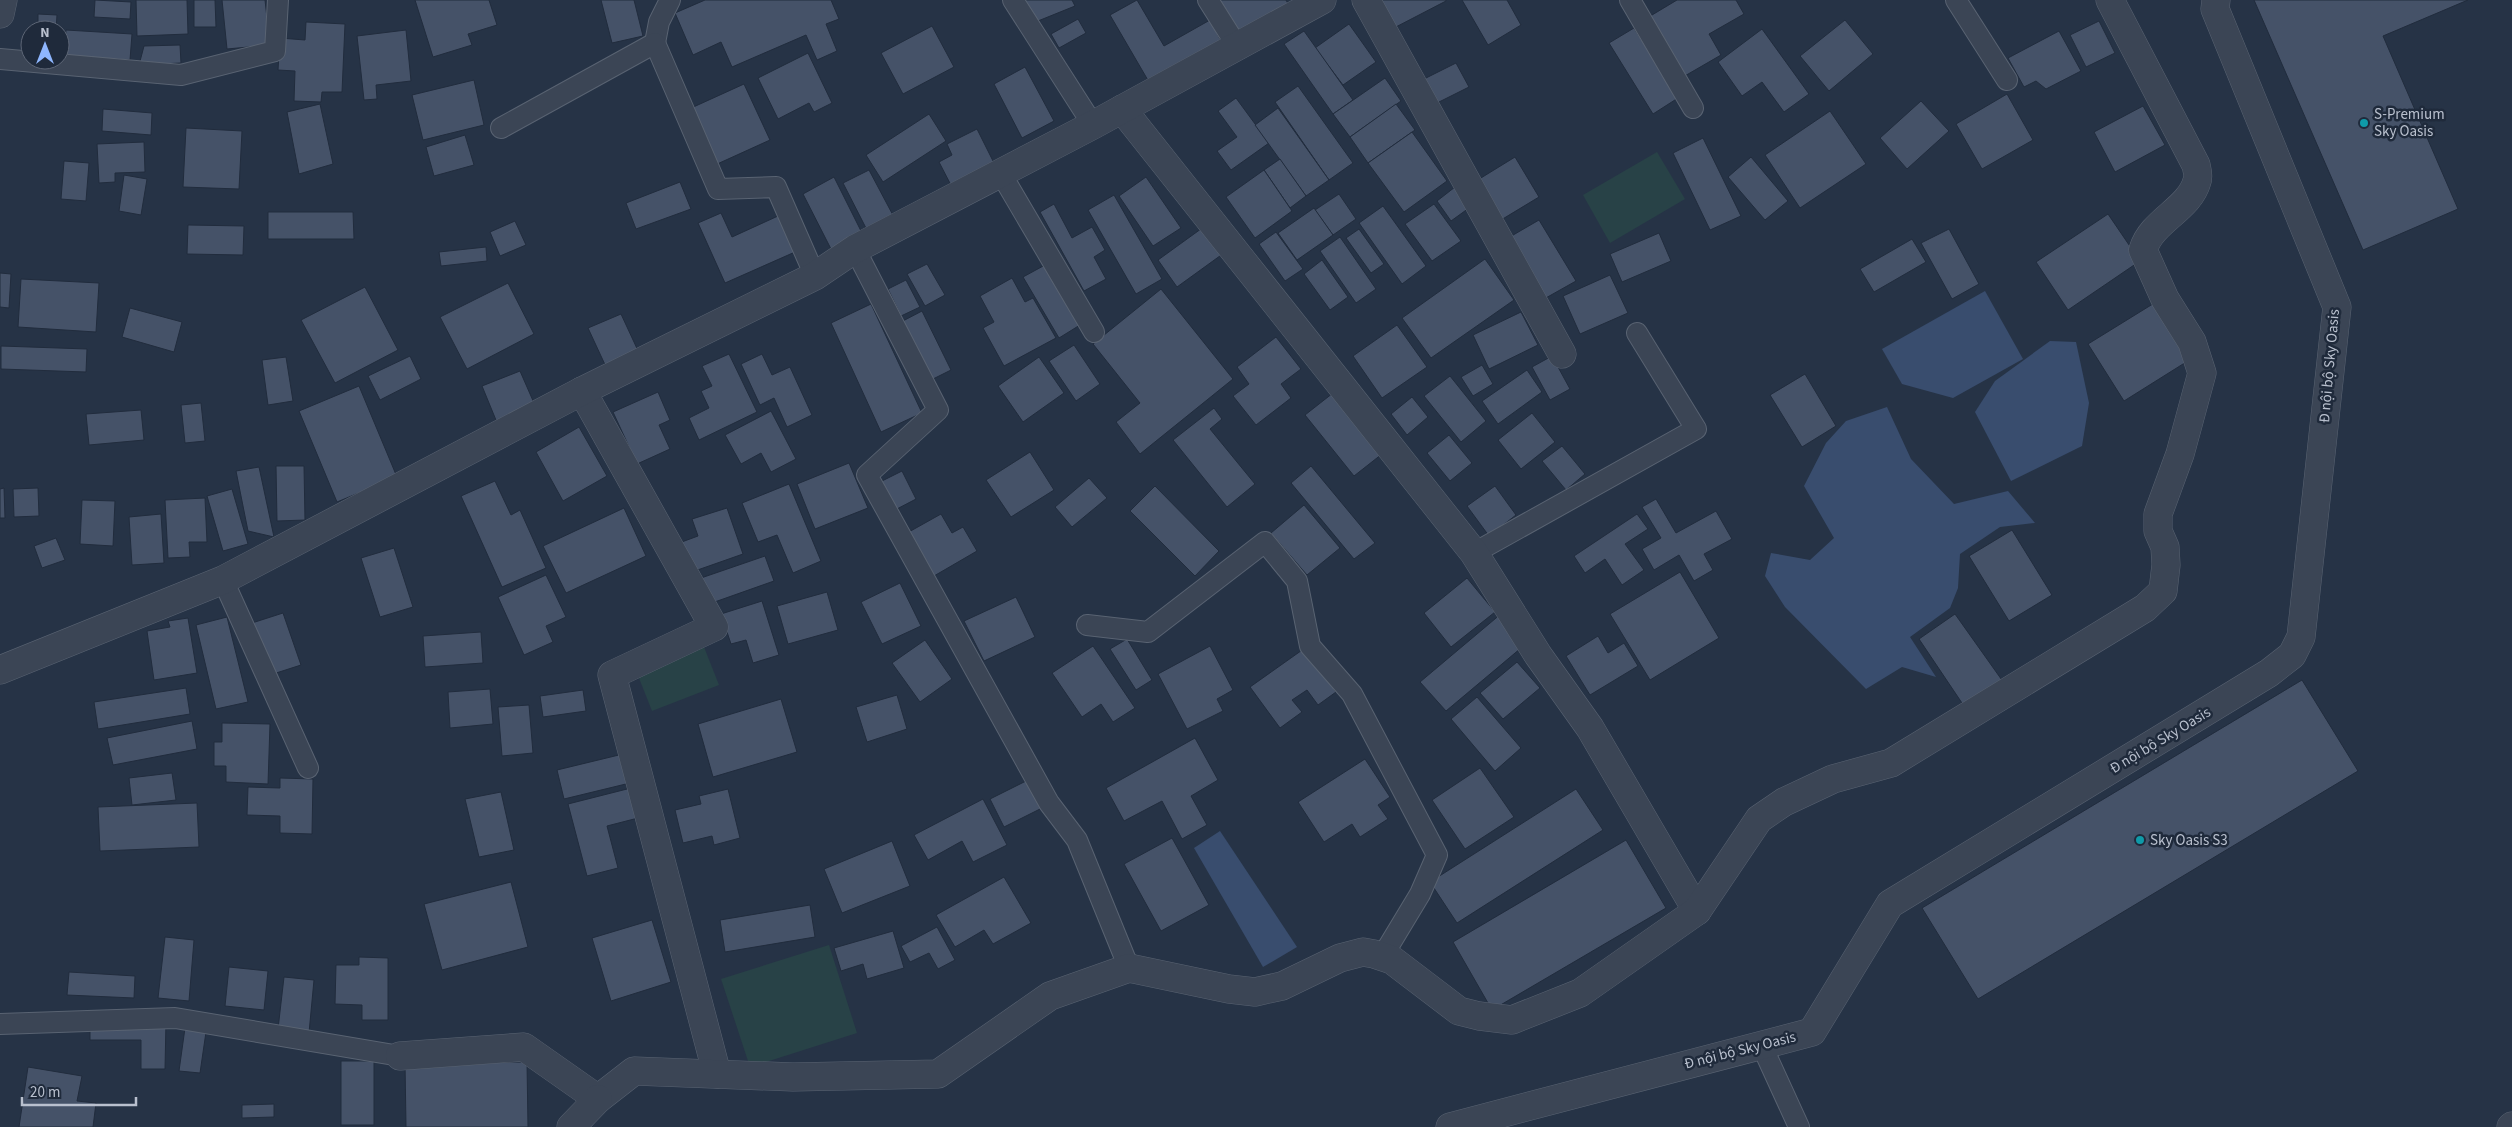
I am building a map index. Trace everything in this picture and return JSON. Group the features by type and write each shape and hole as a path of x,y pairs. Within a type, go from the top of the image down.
{"street":[{"path":"0,14 3,0"},
{"path":"0,670 223,580 582,391 815,276 856,248 1122,109 1322,0"},
{"path":"1366,0 1562,354"},
{"path":"571,1127 598,1099 634,1071 793,1077 938,1074 1050,996 1129,968 1228,989 1255,992 1282,986 1340,958 1363,952 1392,960 1458,1011 1512,1020 1580,993 1697,911 1759,819 1771,810 1833,779 1891,763 2145,608 2163,591 2166,565 2165,547 2158,531 2158,514 2180,454 2202,373 2192,342 2165,299 2143,250 2152,231 2190,195 2198,179 2196,165 2110,0"},
{"name":"Đ nội bộ Sky Oasis","path":"1450,1127 1761,1044 1816,1039 1890,904 2268,673 2292,655 2301,637 2336,307 2215,9 2216,0"},
{"path":"1122,109 1474,552 1538,654 1590,728 1697,911"},
{"path":"582,391 714,628 612,675 717,1074"},
{"path":"400,1056 524,1047 598,1099"}],"lane":[{"path":"0,59 181,75 275,51 278,0"},
{"path":"670,0 659,22 655,43 718,189 776,187 815,276"},
{"path":"1012,0 1092,124"},
{"path":"1208,0 1237,46"},
{"path":"1630,0 1693,108"},
{"path":"1956,0 2007,80"},
{"path":"501,128 655,43"},
{"path":"1000,172 1094,332"},
{"path":"856,248 938,410 867,475 1049,803 1077,840 1129,968"},
{"path":"1474,552 1696,428 1637,333"},
{"path":"1087,625 1148,632 1265,542 1296,581 1310,646 1352,694 1437,855 1420,894 1382,957"},
{"path":"223,580 308,768"},
{"path":"0,1024 175,1018 400,1056"},
{"path":"1761,1044 1799,1127"}],"green space":[{"path":"1657,152 1685,199 1610,243 1583,195"},
{"path":"704,647 719,685 652,711 637,673"},
{"path":"829,945 857,1033 750,1067 721,979"}],"water":[{"path":"1985,291 2023,359 1953,398 1902,384 1882,349"},
{"path":"2050,341 2076,342 2089,403 2082,446 2011,481 1975,412 1995,381"},
{"path":"1887,407 1911,459 1954,504 2008,491 2035,523 2000,527 1960,554 1958,588 1950,608 1910,637 1936,677 1902,667 1866,689 1785,607 1765,576 1771,553 1810,560 1834,538 1804,486 1826,443 1846,421"},
{"path":"1220,831 1297,947 1263,967 1194,848"}],"building":[{"path":"95,0 131,2 130,19 94,17"},
{"path":"136,0 187,0 188,34 137,36"},
{"path":"194,0 215,0 216,27 194,27"},
{"path":"222,0 265,0 270,45 227,49"},
{"path":"415,0 489,0 497,25 468,34 472,45 433,57"},
{"path":"601,0 634,0 643,36 612,43"},
{"path":"705,0 831,0 839,19 826,24 837,51 817,60 806,35 732,67 721,42 693,55 675,13"},
{"path":"1023,0 1072,0 1075,6 1033,23"},
{"path":"1137,0 1164,46 1210,20 1221,41 1149,82 1110,15"},
{"path":"1217,0 1286,0 1291,9 1237,38"},
{"path":"1377,0 1446,0 1446,1 1392,29"},
{"path":"1462,0 1507,0 1521,25 1488,45"},
{"path":"1677,0 1736,0 1744,14 1709,34 1721,55 1683,77 1647,18"},
{"name":"S-Premium Sky Oasis","path":"2254,0 2468,0 2383,36 2458,209 2363,250"},
{"path":"38,14 57,15 57,20 38,20"},
{"path":"1078,19 1086,33 1059,48 1051,34"},
{"path":"1845,20 1873,54 1829,91 1800,56"},
{"path":"2099,21 2115,53 2086,67 2070,35"},
{"path":"306,22 345,24 342,92 322,92 321,102 294,101 295,71 278,70 280,38 305,40"},
{"path":"1349,24 1376,62 1343,85 1315,48"},
{"path":"932,26 954,67 903,94 881,53"},
{"path":"1634,28 1678,98 1653,114 1609,43"},
{"path":"1762,29 1809,94 1784,112 1762,82 1742,96 1718,62"},
{"path":"70,30 132,34 130,60 70,56"},
{"path":"406,30 411,81 376,85 377,99 364,100 357,36"},
{"path":"1304,31 1353,100 1333,114 1284,44"},
{"path":"2059,31 2081,71 2046,89 2036,81 2024,87 2008,58"},
{"path":"180,45 181,63 139,65 144,46"},
{"path":"808,53 832,103 814,112 809,103 778,119 758,78"},
{"path":"1456,63 1469,87 1435,104 1422,80"},
{"path":"1025,67 1054,121 1022,138 994,84"},
{"path":"1385,78 1401,101 1350,137 1333,114"},
{"path":"474,80 484,125 423,140 412,95"},
{"path":"744,84 770,140 715,165 689,109"},
{"path":"1298,86 1353,163 1329,180 1275,102"},
{"path":"2007,94 2033,140 1982,169 1956,124"},
{"path":"1236,98 1269,143 1231,170 1217,151 1237,137 1218,111"},
{"path":"1921,101 1949,131 1907,169 1880,138"},
{"path":"320,104 333,164 299,174 287,112"},
{"path":"1396,104 1415,130 1368,163 1350,137"},
{"path":"2143,106 2165,145 2115,172 2094,132"},
{"path":"1278,108 1329,180 1306,196 1255,125"},
{"path":"103,109 152,113 151,135 102,131"},
{"path":"1830,111 1866,164 1800,208 1765,155"},
{"path":"929,114 946,141 883,182 866,155"},
{"path":"186,128 242,131 239,189 183,187"},
{"path":"977,129 997,169 954,191 939,162 952,155 947,144"},
{"path":"1412,132 1447,181 1404,212 1368,163"},
{"path":"465,135 474,165 434,176 426,147"},
{"path":"1703,138 1741,216 1710,230 1673,153"},
{"path":"144,142 145,172 115,173 115,182 99,183 97,144"},
{"path":"1515,157 1539,197 1501,220 1476,181"},
{"path":"1751,157 1788,201 1765,220 1728,177"},
{"path":"1280,159 1306,196 1290,208 1264,170"},
{"path":"64,161 89,163 86,201 61,199"},
{"path":"869,170 895,219 868,232 843,183"},
{"path":"1264,170 1292,211 1255,238 1226,197"},
{"path":"124,175 147,179 141,215 119,211"},
{"path":"834,177 862,233 831,249 803,194"},
{"path":"1146,177 1181,228 1153,246 1119,196"},
{"path":"680,182 691,209 636,229 626,203"},
{"path":"1455,187 1469,208 1451,221 1437,201"},
{"path":"1339,194 1356,219 1333,235 1315,210"},
{"path":"1114,195 1162,279 1136,294 1088,210"},
{"path":"1054,204 1072,238 1092,227 1105,250 1094,257 1106,279 1084,291 1040,212"},
{"path":"1434,204 1461,241 1432,261 1405,224"},
{"path":"1383,206 1426,266 1402,284 1359,223"},
{"path":"1314,208 1333,235 1297,260 1278,233"},
{"path":"268,212 353,212 354,239 268,239"},
{"path":"721,213 732,237 778,216 795,252 725,283 698,223"},
{"path":"2108,214 2140,261 2068,310 2036,262"},
{"path":"1539,220 1576,281 1544,299 1508,238"},
{"path":"515,221 526,245 500,256 490,232"},
{"path":"188,225 244,226 243,255 187,254"},
{"path":"1205,226 1224,253 1177,287 1158,260"},
{"path":"1359,229 1384,264 1371,273 1346,238"},
{"path":"1949,229 1979,284 1952,299 1921,243"},
{"path":"1276,232 1303,269 1285,281 1259,244"},
{"path":"1659,233 1671,261 1622,282 1610,254"},
{"path":"1340,237 1376,289 1356,303 1320,251"},
{"path":"1912,239 1926,262 1874,292 1860,269"},
{"path":"486,247 487,261 441,266 439,252"},
{"path":"1485,259 1514,300 1431,358 1402,318"},
{"path":"1322,260 1348,297 1330,310 1304,274"},
{"path":"927,264 945,295 925,306 907,274"},
{"path":"1045,265 1080,325 1059,338 1023,277"},
{"path":"0,273 11,274 9,308 0,307"},
{"path":"1610,275 1628,313 1580,334 1563,296"},
{"path":"1012,278 1025,302 1033,298 1056,338 1004,366 983,328 994,322 980,296"},
{"path":"21,279 99,283 96,332 18,327"},
{"path":"906,280 920,307 901,316 888,289"},
{"path":"508,283 534,334 467,369 440,317"},
{"path":"365,287 398,350 335,383 301,320"},
{"path":"1161,289 1233,379 1140,454 1116,422 1140,403 1093,344"},
{"path":"2156,302 2191,359 2124,401 2088,344"},
{"path":"871,304 922,413 881,432 831,323"},
{"path":"130,308 182,322 174,352 122,337"},
{"path":"922,311 951,370 929,381 899,323"},
{"path":"1521,312 1538,345 1489,369 1473,335"},
{"path":"621,314 640,355 607,369 588,328"},
{"path":"1397,325 1427,367 1382,398 1353,356"},
{"path":"1276,337 1301,369 1281,384 1291,398 1256,425 1233,396 1249,384 1237,367"},
{"path":"1074,345 1100,384 1076,401 1049,361"},
{"path":"1,346 87,349 86,372 1,369"},
{"path":"729,354 757,412 699,440 689,418 709,408 701,391 712,386 702,366"},
{"path":"762,354 772,375 790,367 812,415 787,427 774,398 760,405 741,364"},
{"path":"410,356 421,379 380,400 368,376"},
{"path":"1552,356 1570,389 1550,400 1532,367"},
{"path":"286,357 293,401 268,405 262,360"},
{"path":"1039,357 1064,393 1023,422 998,386"},
{"path":"1482,365 1493,384 1473,396 1461,377"},
{"path":"1527,370 1542,392 1498,424 1482,401"},
{"path":"520,371 534,403 498,425 482,386"},
{"path":"1805,374 1836,426 1802,447 1770,395"},
{"path":"1450,376 1486,421 1461,442 1424,396"},
{"path":"359,386 397,477 337,502 299,411"},
{"path":"658,392 670,420 659,425 670,449 637,464 613,412"},
{"path":"1333,393 1382,454 1354,476 1305,415"},
{"path":"1412,397 1428,417 1407,435 1391,414"},
{"path":"201,403 205,441 185,443 181,405"},
{"path":"1214,408 1222,419 1210,429 1255,484 1227,507 1173,440"},
{"path":"141,410 144,440 89,445 86,414"},
{"path":"771,411 796,459 771,472 761,453 741,464 725,435"},
{"path":"1532,413 1555,442 1521,469 1498,440"},
{"path":"579,427 607,476 563,501 536,452"},
{"path":"1449,435 1472,463 1450,481 1427,453"},
{"path":"1562,446 1585,474 1566,490 1542,461"},
{"path":"1030,452 1054,490 1011,517 986,480"},
{"path":"849,463 868,508 815,529 797,484"},
{"path":"276,466 304,466 305,520 277,521"},
{"path":"1311,466 1375,543 1354,559 1291,483"},
{"path":"259,467 274,537 248,531 236,471"},
{"path":"902,471 916,499 895,510 880,482"},
{"path":"1089,478 1107,498 1072,527 1055,507"},
{"path":"495,481 511,515 520,510 546,568 502,587 461,496"},
{"path":"789,484 821,561 793,573 777,535 758,542 742,503"},
{"path":"1155,486 1219,551 1195,576 1130,511"},
{"path":"1495,486 1516,515 1489,536 1467,506"},
{"path":"4,488 5,518 0,518 0,489"},
{"path":"38,488 39,516 14,517 13,489"},
{"path":"232,489 248,544 223,551 207,496"},
{"path":"205,498 207,542 189,542 190,557 168,558 165,500"},
{"path":"1656,499 1676,533 1716,511 1732,539 1704,554 1713,570 1694,581 1679,555 1654,570 1642,549 1661,538 1642,507"},
{"path":"82,500 115,501 113,546 80,544"},
{"path":"1304,505 1340,548 1307,575 1271,533"},
{"path":"624,508 646,556 566,593 543,546"},
{"path":"727,508 743,554 689,573 679,543 698,536 692,519"},
{"path":"161,514 164,563 132,565 129,517"},
{"path":"941,514 952,533 963,527 977,551 934,576 907,533"},
{"path":"1637,514 1648,529 1625,544 1644,570 1622,585 1605,559 1585,573 1574,556"},
{"path":"2012,530 2052,595 2009,621 1969,556"},
{"path":"56,538 65,560 42,568 34,546"},
{"path":"394,548 413,607 380,617 361,558"},
{"path":"765,556 774,581 709,604 701,578"},
{"path":"1680,572 1719,638 1650,680 1610,614"},
{"path":"546,575 566,617 546,626 553,642 524,655 498,597"},
{"path":"1467,578 1495,612 1451,647 1424,613"},
{"path":"900,583 921,626 882,644 861,602"},
{"path":"827,592 838,630 788,644 777,606"},
{"path":"1016,597 1035,637 984,661 964,621"},
{"path":"762,601 779,655 753,663 746,640 731,644 721,614"},
{"path":"283,613 301,665 270,675 252,623"},
{"path":"1502,613 1527,643 1446,711 1420,682"},
{"path":"1955,614 2004,683 1966,709 1919,639"},
{"path":"227,617 248,702 216,709 196,625"},
{"path":"188,618 197,673 154,680 147,631 170,627 168,621"},
{"path":"481,632 483,663 425,667 423,636"},
{"path":"1598,636 1608,653 1624,643 1638,666 1590,695 1566,656"},
{"path":"1127,639 1152,680 1136,690 1110,649"},
{"path":"925,640 952,679 920,702 892,663"},
{"path":"1093,646 1135,708 1113,722 1101,704 1082,717 1052,673"},
{"path":"1210,646 1233,690 1217,699 1223,711 1187,729 1158,674"},
{"path":"1305,648 1336,692 1318,705 1307,690 1292,700 1302,712 1280,728 1250,687"},
{"path":"1517,662 1540,688 1503,719 1480,693"},
{"name":"Sky Oasis S3","path":"2302,680 2358,771 1978,999 1922,908"},
{"path":"186,688 190,714 98,729 94,702"},
{"path":"490,689 493,724 450,728 448,692"},
{"path":"583,690 586,711 543,717 540,696"},
{"path":"897,695 907,729 867,742 856,707"},
{"path":"1477,697 1521,748 1495,771 1451,719"},
{"path":"781,699 797,752 713,777 698,724"},
{"path":"529,705 533,753 502,756 498,707"},
{"path":"192,721 197,749 113,765 107,738"},
{"path":"222,723 270,724 268,784 226,782 226,766 214,766 214,742 222,742"},
{"path":"1195,738 1218,780 1191,796 1207,825 1182,839 1162,801 1124,821 1106,788"},
{"path":"623,754 630,783 564,799 557,770"},
{"path":"1365,759 1390,797 1378,805 1388,819 1360,837 1352,824 1324,842 1298,802"},
{"path":"1480,768 1514,817 1465,849 1432,800"},
{"path":"172,773 176,800 132,805 129,778"},
{"path":"280,778 313,779 312,834 280,833 280,816 247,815 248,787 280,788"},
{"path":"1030,779 1044,807 1004,827 990,799"},
{"path":"631,788 638,818 607,826 618,868 587,876 568,804"},
{"path":"728,789 740,838 714,845 712,836 683,843 675,810 701,804 699,796"},
{"path":"1576,789 1603,830 1457,923 1430,882"},
{"path":"501,792 514,850 479,857 465,799"},
{"path":"983,799 1007,845 973,862 962,841 928,860 914,835"},
{"path":"197,803 199,847 100,851 98,807"},
{"path":"1172,838 1209,905 1161,931 1124,864"},
{"path":"1626,840 1666,908 1492,1010 1453,942"},
{"path":"892,841 910,886 842,913 824,869"},
{"path":"1004,877 1031,923 993,944 984,930 955,947 936,915"},
{"path":"511,882 528,947 442,970 424,904"},
{"path":"810,905 815,937 725,952 720,920"},
{"path":"652,920 671,982 611,1001 592,938"},
{"path":"937,927 955,960 938,969 929,953 910,962 901,946"},
{"path":"893,931 904,968 867,979 863,964 841,971 834,948"},
{"path":"165,937 194,940 189,1001 158,998"},
{"path":"359,957 388,958 388,1020 362,1020 362,1005 335,1004 336,965 359,965"},
{"path":"229,967 268,971 264,1010 225,1006"},
{"path":"69,972 135,976 134,998 67,995"},
{"path":"284,977 314,980 309,1033 278,1029"},
{"path":"90,1021 166,1021 165,1069 141,1069 141,1040 90,1040"},
{"path":"185,1028 206,1032 200,1073 179,1071"},
{"path":"341,1061 374,1061 374,1125 341,1125"},
{"path":"527,1062 528,1127 406,1127 405,1063"},
{"path":"28,1067 82,1076 77,1101 96,1103 93,1127 19,1127"},
{"path":"274,1104 274,1117 242,1118 242,1105"}],"place":[{"name":"S-Premium Sky Oasis","path":"2364,123"},
{"name":"Sky Oasis S3","path":"2140,840"}]}
